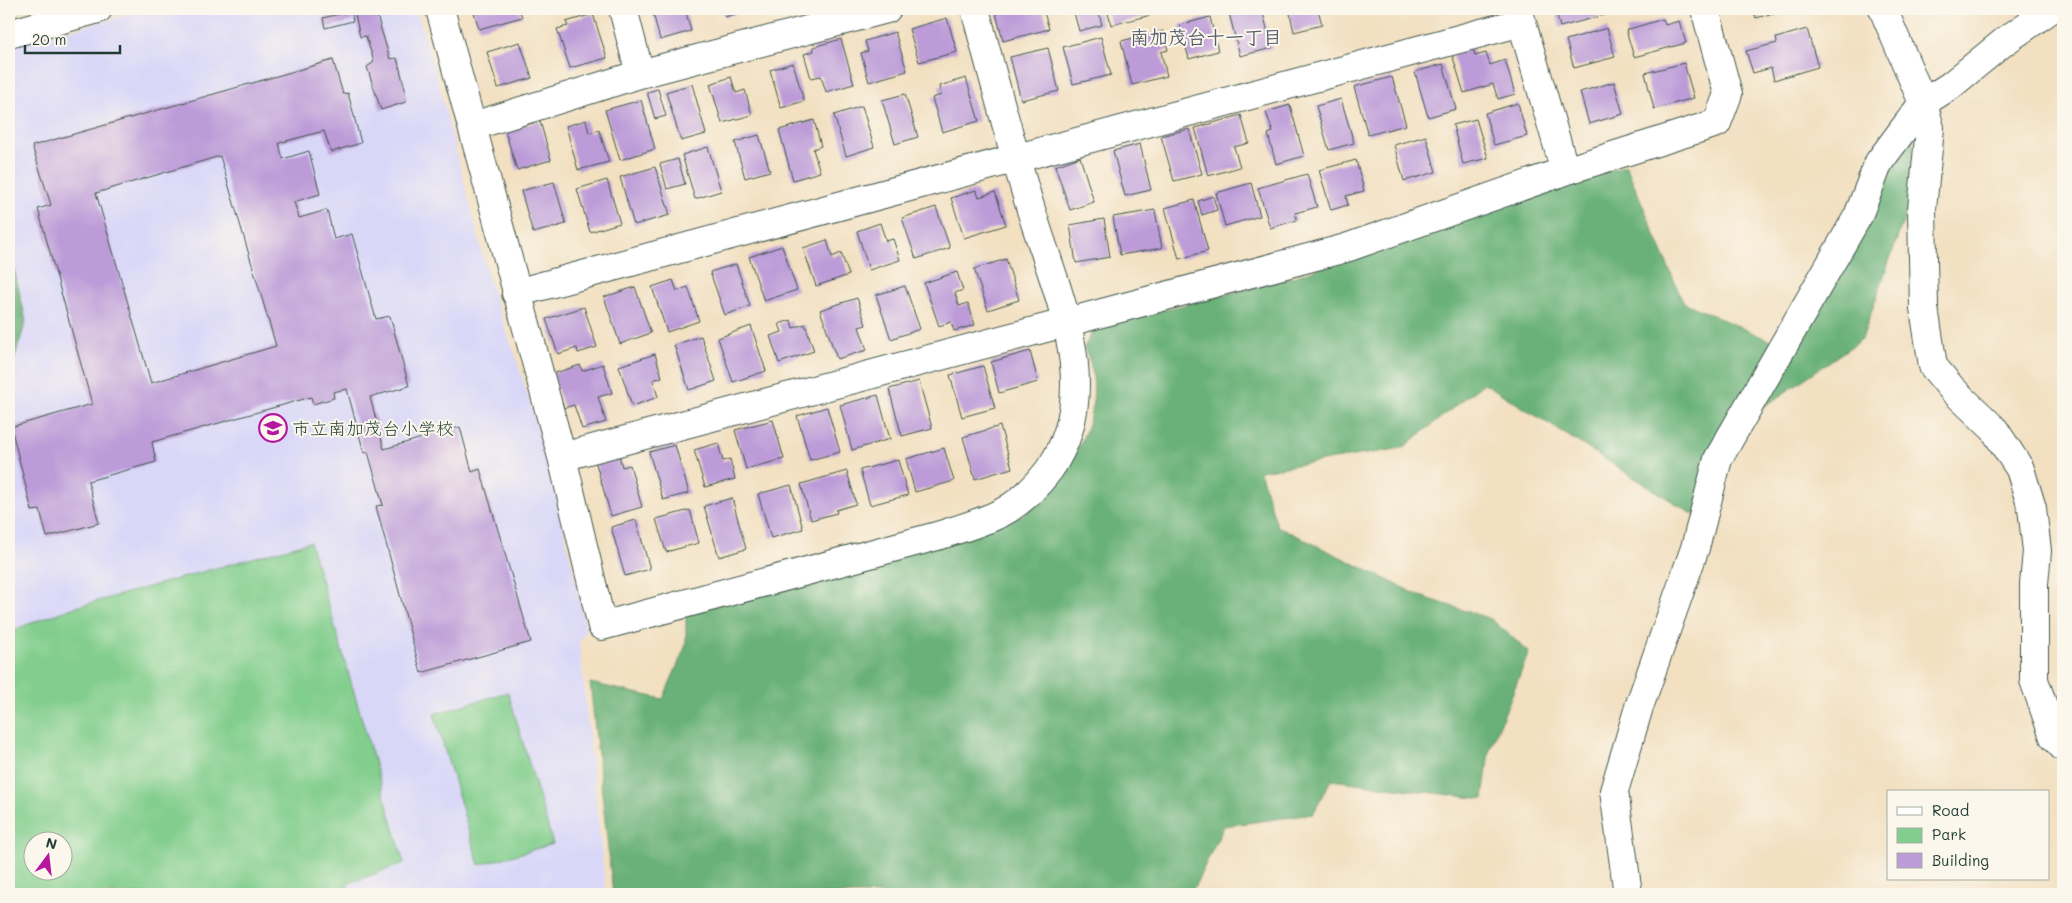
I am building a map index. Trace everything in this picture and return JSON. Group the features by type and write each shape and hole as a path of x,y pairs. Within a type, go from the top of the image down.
{"street":[{"path":"440,9 562,457 602,626 938,536 980,522 1003,512 1023,498 1041,480 1055,461 1066,439 1073,414 1076,388 1074,362 1066,323 1015,160 975,9"},
{"path":"623,9 640,74"},
{"path":"473,126 640,74 801,20 887,9"},
{"path":"562,457 1346,248 1565,171 1717,124 1728,94 1705,9"},
{"path":"1883,9 1923,103 1930,128 1923,200 1924,308 1933,366 1953,390 1994,429 2020,469 2032,508 2037,551 2034,584 2034,680 2054,736 2063,747"},
{"path":"1628,894 1614,791 1639,707 1695,548 1718,459 1858,216 1879,162 1923,103 1950,86 2005,41 2051,9"},
{"path":"9,34 86,10"},
{"path":"516,293 1015,160 1520,16 1565,171"}],"shaded area":[{"name":"市立南加茂台小学校","path":"151,9 416,9 435,70 493,294 516,357 553,480 586,629 579,642 606,894 9,894 9,376 26,321 9,247 9,46"}],"green space":[{"path":"1913,135 1913,193 1862,339 1755,413 1867,191"},
{"path":"1626,165 1683,302 1778,344 1697,517 1484,383 1403,448 1260,471 1277,526 1420,596 1491,619 1529,652 1489,752 1483,799 1331,780 1313,814 1224,826 1191,894 613,894 590,683 663,699 686,645 686,614 1023,515 1056,482 1082,440 1090,417 1094,393 1092,370 1084,348 1094,328 1290,278"},
{"path":"9,247 26,321 9,376"},
{"path":"310,542 404,863 347,884 350,894 9,894 9,642 18,628 69,609"},
{"path":"508,692 553,844 479,865 434,714"}],"building":[{"path":"375,9 390,59 397,58 405,89 406,102 381,110 367,67 374,62 366,36 360,37 354,10"},
{"path":"473,9 519,9 522,17 479,29"},
{"path":"652,9 685,9 691,31 660,40"},
{"path":"722,9 752,9 725,17"},
{"path":"995,9 1043,9 1049,29 1003,41"},
{"path":"1073,9 1098,9 1102,25 1079,31"},
{"path":"1107,9 1150,9 1151,15 1111,25"},
{"path":"1228,9 1262,9 1272,48 1240,56"},
{"path":"1289,9 1318,9 1322,25 1294,32"},
{"path":"1555,9 1606,9 1608,14 1560,27"},
{"path":"1753,9 1788,9 1756,18"},
{"path":"351,11 353,21 325,28 323,18"},
{"path":"593,14 607,58 570,68 557,29 568,26 566,22"},
{"path":"1210,17 1218,51 1189,59 1180,25"},
{"path":"947,18 957,52 919,62 909,29"},
{"path":"1663,19 1665,25 1679,21 1686,43 1634,57 1626,30"},
{"path":"1607,28 1615,57 1574,68 1566,40"},
{"path":"1807,29 1818,67 1774,80 1771,68 1753,73 1746,51 1777,43 1776,38"},
{"path":"1163,31 1168,50 1161,52 1167,76 1132,85 1121,41"},
{"path":"895,32 907,71 869,82 861,53 868,51 865,41"},
{"path":"1101,37 1111,75 1073,84 1063,47"},
{"path":"841,39 854,84 826,92 821,76 811,78 804,54 814,51 813,47"},
{"path":"520,42 532,78 498,88 487,52"},
{"path":"1048,48 1059,91 1021,100 1010,57"},
{"path":"1473,48 1475,56 1486,53 1490,65 1505,60 1515,94 1498,99 1493,84 1464,93 1452,54"},
{"path":"333,60 343,94 348,93 361,143 331,152 324,131 279,143 283,159 309,151 320,194 294,202 299,218 327,210 334,239 352,234 376,319 390,316 409,386 370,397 384,449 460,427 472,472 480,469 531,642 421,673 376,506 383,505 368,452 364,453 347,389 333,392 334,398 313,404 311,397 152,442 156,462 88,481 99,523 47,537 40,510 32,511 11,427 92,404 38,209 51,205 32,146","holes":["220,156 276,346 151,383 96,193"]},
{"path":"793,63 804,101 781,108 770,70"},
{"path":"1684,63 1694,98 1654,109 1645,73"},
{"path":"1443,64 1456,109 1428,117 1415,72"},
{"path":"731,77 736,93 745,90 752,115 722,123 710,84"},
{"path":"1392,77 1406,125 1368,135 1354,87"},
{"path":"966,78 979,121 942,132 932,98 941,95 939,86"},
{"path":"1614,82 1623,114 1589,124 1580,92"},
{"path":"692,84 706,134 681,141 666,92"},
{"path":"658,89 666,116 655,119 647,92"},
{"path":"905,94 918,137 895,144 882,100"},
{"path":"1341,99 1354,143 1329,150 1316,106"},
{"path":"641,100 655,149 620,160 605,110"},
{"path":"1518,103 1527,136 1494,145 1485,113"},
{"path":"1290,105 1304,156 1276,164 1268,134 1273,132 1266,112"},
{"path":"862,106 874,147 846,156 834,115"},
{"path":"1241,115 1249,143 1234,147 1240,167 1208,176 1195,128"},
{"path":"1476,119 1488,158 1463,164 1453,125"},
{"path":"586,120 589,133 599,130 609,162 578,170 566,126"},
{"path":"814,120 821,146 813,149 820,172 793,180 779,130"},
{"path":"540,121 551,160 517,170 505,131"},
{"path":"1189,129 1202,174 1174,181 1161,136"},
{"path":"759,135 770,171 745,178 735,142"},
{"path":"1426,136 1436,172 1404,181 1394,145"},
{"path":"1140,144 1151,190 1125,196 1113,151"},
{"path":"708,147 721,191 695,199 682,155"},
{"path":"1080,157 1094,202 1070,210 1055,166"},
{"path":"678,159 685,184 667,189 660,164"},
{"path":"1356,160 1364,191 1346,196 1348,205 1331,210 1319,170"},
{"path":"655,167 670,215 634,225 620,177"},
{"path":"1307,174 1317,207 1295,213 1297,220 1270,228 1258,188"},
{"path":"607,180 620,223 590,232 577,189"},
{"path":"554,182 566,224 533,233 521,191"},
{"path":"1251,183 1260,216 1225,226 1216,193"},
{"path":"976,190 979,197 995,192 1006,225 964,238 951,198"},
{"path":"1213,196 1217,210 1202,215 1198,201"},
{"path":"1194,200 1208,251 1179,259 1165,208"},
{"path":"936,207 950,248 916,259 902,218"},
{"path":"1155,210 1162,248 1120,255 1113,217"},
{"path":"1104,219 1110,257 1076,263 1070,225"},
{"path":"880,223 886,241 893,239 900,260 869,270 857,231"},
{"path":"827,240 832,257 841,253 849,275 816,286 803,248"},
{"path":"782,246 797,290 764,301 749,257"},
{"path":"1006,259 1019,300 988,310 974,269"},
{"path":"736,264 750,306 725,315 710,272"},
{"path":"957,272 963,290 955,293 959,306 968,303 975,325 954,331 951,322 939,326 924,283"},
{"path":"673,280 677,291 688,287 699,321 667,332 652,287"},
{"path":"905,286 920,329 891,339 876,295"},
{"path":"635,287 651,333 620,344 604,297"},
{"path":"857,298 866,325 859,327 867,350 837,359 820,310"},
{"path":"584,307 597,347 578,353 577,348 558,354 546,319"},
{"path":"791,320 793,328 805,324 814,351 779,363 770,336 782,332 779,324"},
{"path":"751,326 766,371 733,382 718,338"},
{"path":"701,336 716,381 689,390 674,345"},
{"path":"1030,351 1038,382 999,393 991,362"},
{"path":"655,354 662,377 653,380 658,397 632,406 619,366"},
{"path":"603,364 612,393 598,397 606,422 582,429 574,405 564,408 552,374 580,365 582,371"},
{"path":"983,366 995,408 962,417 950,375"},
{"path":"919,381 932,428 902,436 889,389"},
{"path":"878,395 890,439 852,450 840,405"},
{"path":"827,407 840,452 810,460 797,416"},
{"path":"773,420 784,459 746,469 735,430"},
{"path":"1000,426 1012,468 975,479 963,437"},
{"path":"718,443 723,461 730,459 735,479 705,487 694,450"},
{"path":"675,445 689,493 663,500 649,452"},
{"path":"944,448 954,481 915,492 906,459"},
{"path":"619,454 622,467 630,465 642,507 611,516 595,460"},
{"path":"898,460 908,495 870,505 860,470"},
{"path":"847,471 856,504 836,510 837,513 811,520 801,484"},
{"path":"791,485 803,529 771,538 758,494"},
{"path":"732,498 746,549 719,557 704,506"},
{"path":"690,510 699,543 666,552 656,519"},
{"path":"636,520 650,569 625,576 611,527"}],"place":[{"name":"市立南加茂台小学校","path":"273,428"}],"district":[{"name":"南加茂台十一丁目","path":"1206,36"}]}
